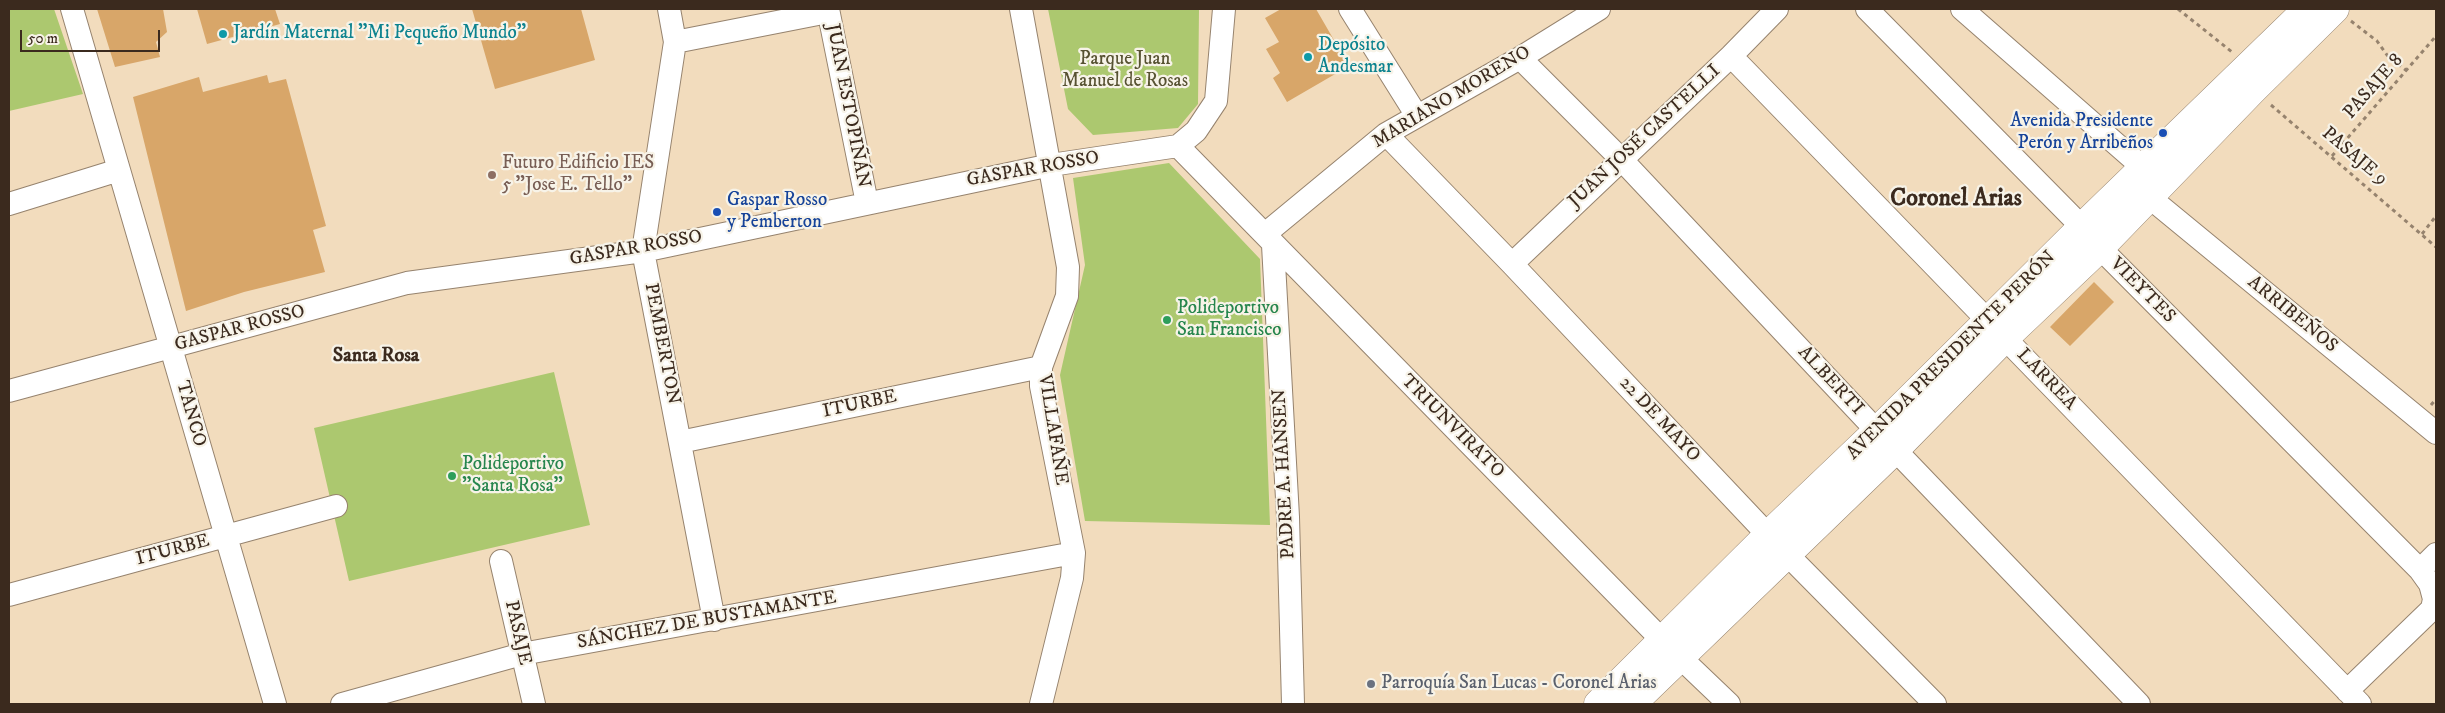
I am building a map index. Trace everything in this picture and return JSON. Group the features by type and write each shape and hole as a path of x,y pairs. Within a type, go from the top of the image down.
{"main road":[{"name":"AVENIDA PRESIDENTE PERÓN","path":"1997,329 2100,248 2151,183 2251,77 2307,9"},
{"name":"AVENIDA PRESIDENTE PERÓN","path":"2251,77 2335,9"},
{"name":"AVENIDA PRESIDENTE PERÓN","path":"1598,704 1671,650 1787,554 1886,441 1997,329 2082,227 2151,183"},
{"name":"AVENIDA PRESIDENTE PERÓN","path":"1632,704 1671,650 1768,535 1886,441"}],"street":[{"name":"TANCO","path":"72,9 275,704"},
{"name":"PEMBERTON","path":"669,9 676,42 643,251 714,620"},
{"name":"VILLAFAÑE","path":"1021,9 1051,165 1068,267 1067,296 1041,367 1041,386 1074,553 1072,578 1041,704"},
{"path":"1178,146 1196,131 1216,101 1224,9"},
{"path":"1350,9 1417,116"},
{"name":"MARIANO MORENO","path":"1269,240 1386,134 1520,58 1599,9"},
{"name":"JUAN JOSÉ CASTELLI","path":"1512,264 1731,56 1777,9"},
{"name":"VIEYTES","path":"1867,9 2082,227 2100,248 2428,562 2430,584 2434,598 2432,609 2356,701"},
{"name":"ARRIBEÑOS","path":"1962,9 2151,183 2436,432"},
{"path":"676,42 828,10"},
{"name":"JUAN ESTOPIÑÁN","path":"828,10 867,203"},
{"name":"LARREA","path":"1731,56 2356,701"},
{"name":"ALBERTI","path":"1520,58 1622,159 1886,441 2139,704"},
{"name":"22 DE MAYO","path":"1386,134 1512,264 1768,535 1935,704"},
{"name":"GASPAR ROSSO","path":"9,391 407,283 643,251 1051,165 1178,146"},
{"name":"TRIUNVIRATO","path":"1178,146 1671,650 1729,704"},
{"path":"9,204 119,170"},
{"name":"PADRE A. HANSEN","path":"1269,240 1288,517 1293,704"},
{"name":"ITURBE","path":"680,442 1041,367"},
{"name":"ITURBE","path":"9,595 336,506"},
{"name":"SÁNCHEZ DE BUSTAMANTE","path":"342,704 522,654 1074,553"},
{"name":"PASAJE","path":"501,561 534,704"}],"path":[{"name":"PASAJE 9","path":"2179,9 2332,156 2436,247"},
{"path":"2335,9 2377,41 2388,55 2407,70"},
{"name":"PASAJE 8","path":"2332,156 2436,36"},
{"path":"2422,234 2436,216"}],"green space":[{"path":"9,9 54,9 83,94 9,111"},
{"name":"Parque Juan Manuel de Rosas","path":"1048,9 1199,9 1198,104 1178,128 1093,135 1068,109"},
{"name":"Polideportivo San Francisco","path":"1169,163 1260,259 1270,525 1085,521 1060,375 1085,265 1073,178"},
{"name":"Polideportivo \"Santa Rosa\"","path":"554,372 590,525 349,581 314,428"}],"building":[{"path":"97,9 163,9 167,32 156,42 160,57 115,67"},
{"name":"Jardín Maternal \"Mi Pequeño Mundo\"","path":"197,9 275,9 280,24 207,44"},
{"path":"472,9 581,9 595,60 495,89"},
{"name":"Depósito Andesmar","path":"1281,9 1316,9 1349,66 1287,102 1273,78 1280,73 1266,49 1279,42 1265,18"},
{"path":"267,75 269,83 286,79 326,226 313,230 325,272 244,292 186,311 133,97 199,77 203,92"},
{"path":"2094,282 2114,302 2070,346 2050,327"}],"place":[{"name":"Jardín Maternal \"Mi Pequeño Mundo\"","path":"223,34"},
{"name":"Depósito Andesmar","path":"1308,57"},
{"name":"Avenida Presidente Perón y Arribeños","path":"2163,133"},
{"name":"Futuro Edificio IES 5 \"Jose E. Tello\"","path":"492,175"},
{"name":"Gaspar Rosso y Pemberton","path":"717,212"},
{"name":"Polideportivo San Francisco","path":"1167,320"},
{"name":"Polideportivo \"Santa Rosa\"","path":"452,476"},
{"name":"Parroquía San Lucas - Coronel Arias","path":"1371,684"}],"district":[{"name":"Coronel Arias","path":"1956,200"},
{"name":"Santa Rosa","path":"376,357"}]}
